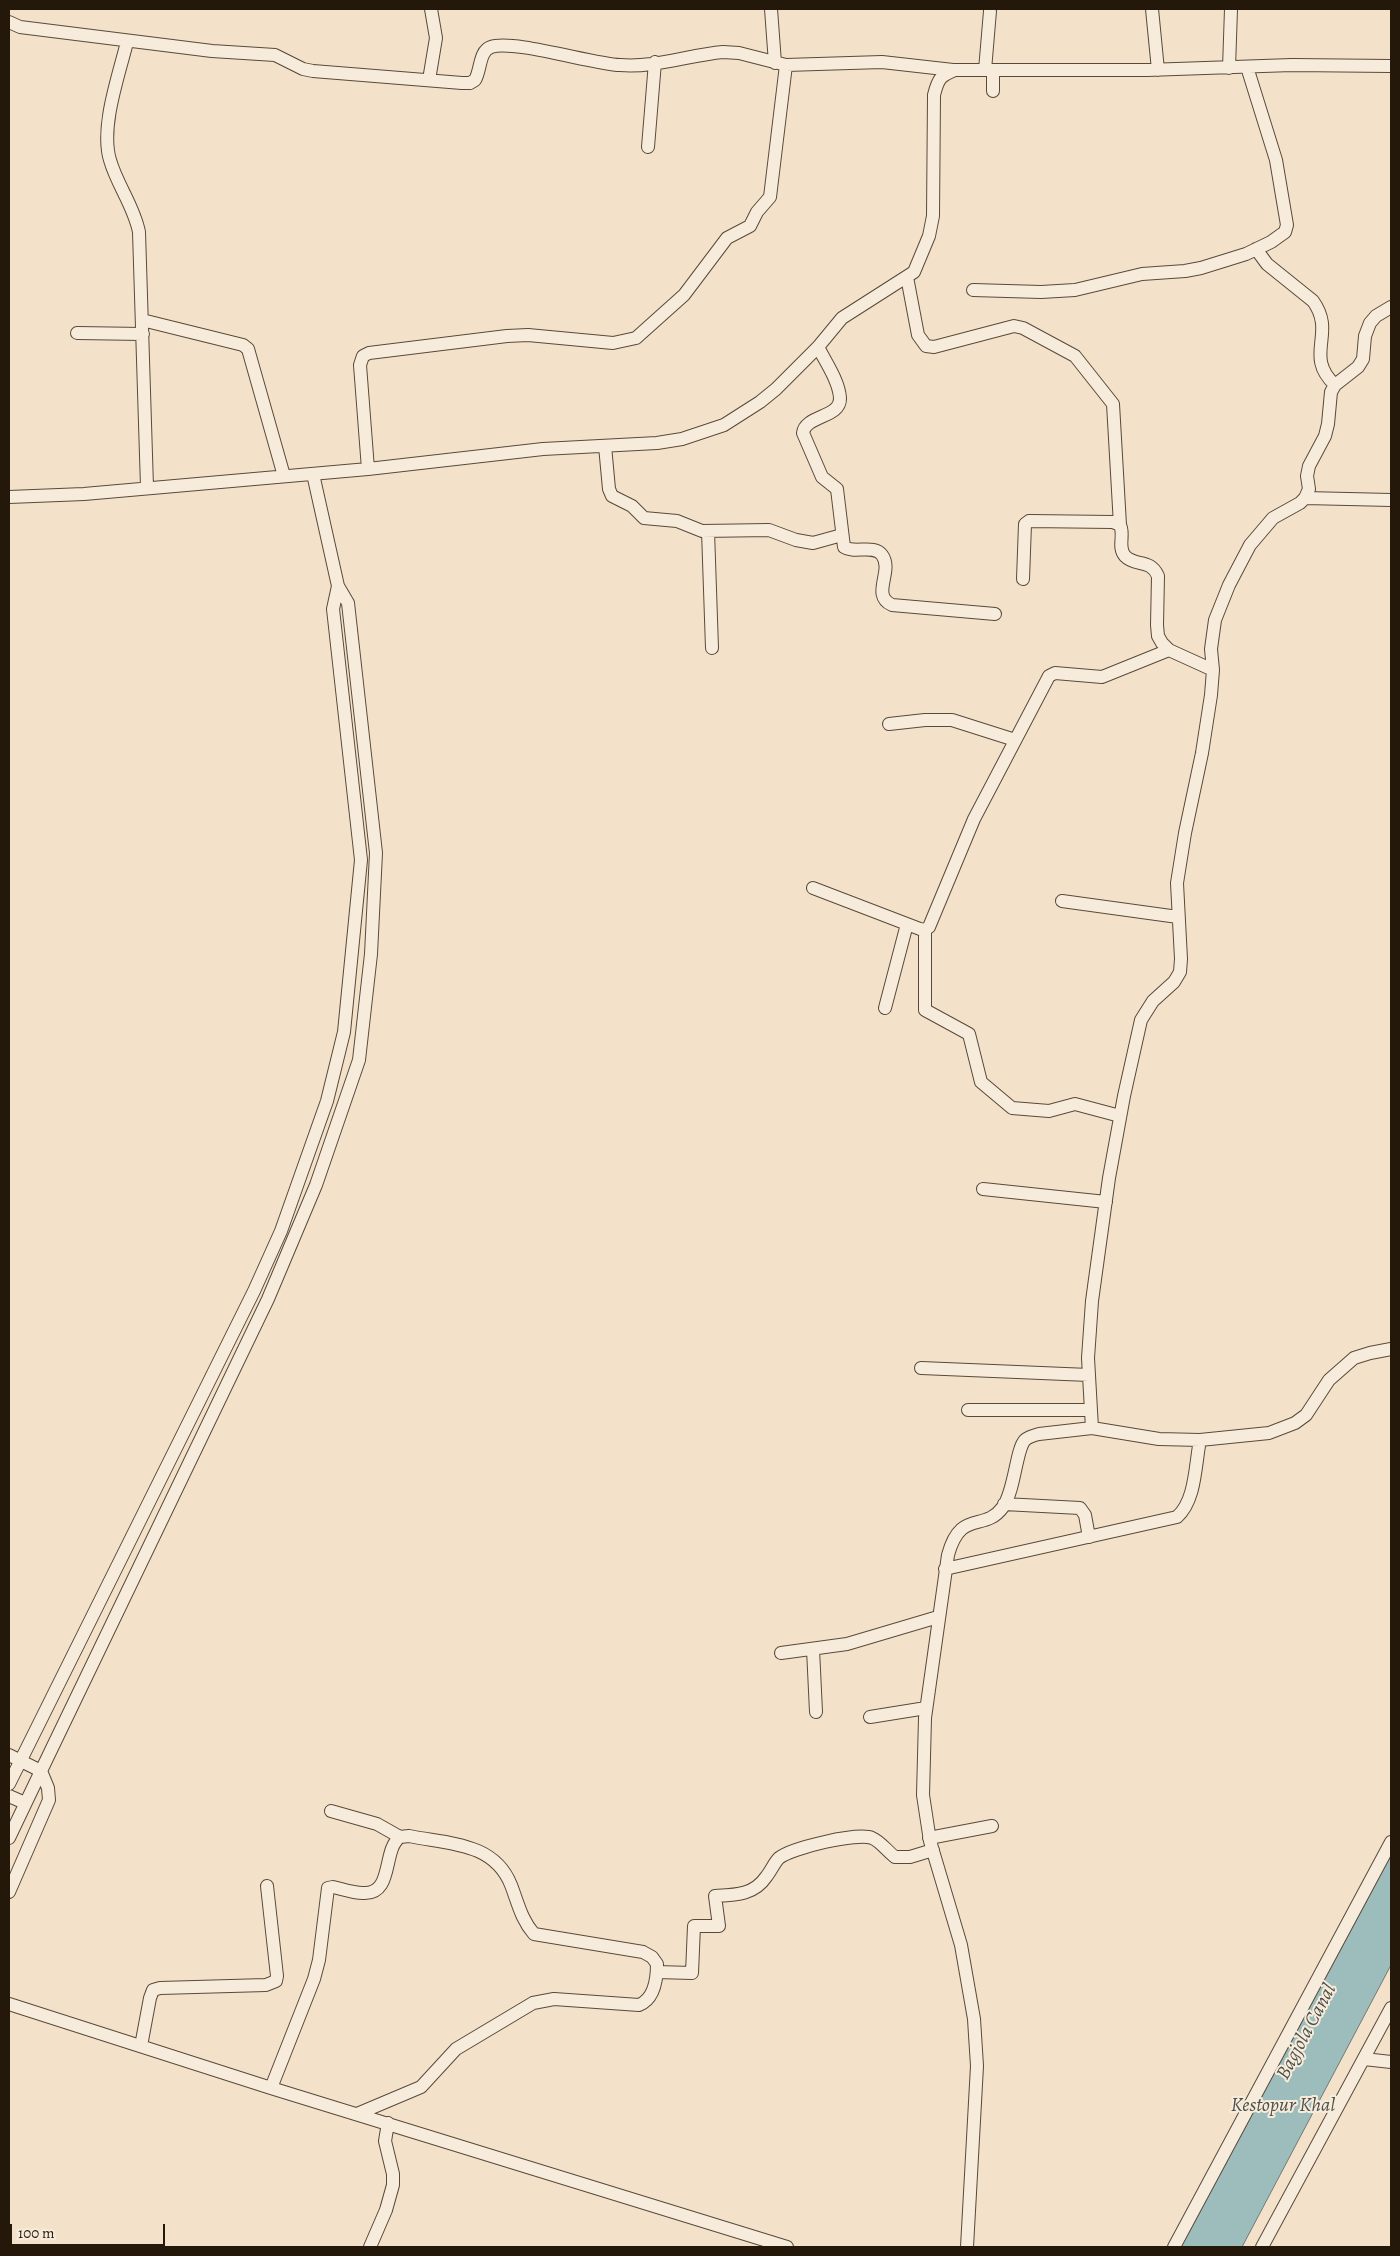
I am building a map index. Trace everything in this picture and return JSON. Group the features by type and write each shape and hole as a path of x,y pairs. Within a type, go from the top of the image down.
{"street":[{"path":"429,80 436,38 430,9"},
{"path":"368,469 360,366 363,356 369,353 507,336 528,335 628,342 644,333 684,295 722,243 731,235 750,226 756,212 770,197 780,64 771,9"},
{"path":"1152,9 1158,70"},
{"path":"1229,68 1231,9"},
{"path":"990,12 989,70 993,91"},
{"path":"9,22 20,27 127,42 212,51 275,55 303,69 313,71 462,83 476,80 483,52 496,45 535,50 621,66 723,52 739,53 780,64 882,62 955,70 1158,70 1302,65 1391,66"},
{"path":"127,42 109,115 108,144 109,158 132,208 139,232 147,487"},
{"path":"648,147 654,62"},
{"path":"973,290 1041,292 1076,290 1142,274 1186,271 1201,268 1256,249 1285,232 1287,225 1276,160 1247,67"},
{"path":"9,497 52,496 313,474 543,449 682,439 724,426 766,398 818,347 842,318 914,272 929,236 932,216 934,95 936,84 943,75 955,70"},
{"path":"1256,249 1267,264 1313,301 1318,308 1323,325 1320,363 1326,376 1334,385"},
{"path":"907,277 918,335 926,346 934,348 1014,326 1023,328 1075,356 1113,404 1120,525 1124,555 1128,559 1150,565 1158,576 1158,636 1169,650 1213,670"},
{"path":"1092,1428 1089,1376 1092,1301 1108,1178 1141,1020 1153,1001 1174,982 1180,972 1177,883 1211,695 1213,670 1211,649 1214,620 1239,564 1262,528 1273,518 1300,503 1305,498 1309,489 1307,476 1309,466 1325,436 1328,424 1330,392 1334,385 1358,367 1363,359 1365,336 1370,323 1376,316 1391,307"},
{"path":"142,320 243,345 248,349 284,476"},
{"path":"77,333 142,334"},
{"path":"818,347 838,389 840,399 838,406 806,425 803,433 822,476 837,489 844,547 848,550 874,550 883,556 885,563 881,594 886,602 892,605 995,614"},
{"path":"605,446 607,482 612,496 632,506 644,518 677,520 702,531 769,530 796,540 813,542 842,535"},
{"path":"9,1838 268,1298 316,1185 359,1060 371,954 376,853 348,603 338,586 313,474"},
{"path":"1305,498 1391,500"},
{"path":"1023,579 1025,524 1029,520 1113,522 1120,525"},
{"path":"708,531 712,648"},
{"path":"9,1784 15,1758 254,1291 281,1231 327,1101 344,1032 361,860 333,609 338,586"},
{"path":"1120,1116 1075,1104 1049,1111 1012,1108 981,1082 969,1034 925,1010 925,930 929,927 974,819 1049,676 1055,673 1102,677 1169,650"},
{"path":"889,724 925,720 952,720 1015,740"},
{"path":"813,888 925,930"},
{"path":"1062,901 1178,917"},
{"path":"885,1008 907,924"},
{"path":"983,1189 1106,1202"},
{"path":"967,2247 977,2066 974,2019 961,1945 931,1844 922,1795 926,1708 938,1617 952,1539 959,1530 1002,1509 1011,1491 1025,1440 1039,1434 1092,1428 1159,1439 1200,1440 1269,1433 1295,1423 1306,1414 1329,1380 1354,1358 1370,1352 1391,1349"},
{"path":"921,1368 1089,1376"},
{"path":"968,1410 1090,1410"},
{"path":"946,1569 1177,1517 1185,1510 1190,1498 1200,1440"},
{"path":"1004,1504 1080,1508 1085,1515 1089,1538"},
{"path":"781,1652 847,1644 938,1617"},
{"path":"813,1649 816,1712"},
{"path":"870,1717 926,1708"},
{"path":"9,1892 49,1800 48,1788 41,1771 15,1758"},
{"path":"9,1796 25,1803"},
{"path":"331,1811 377,1824 400,1836 472,1847 497,1862 505,1873 520,1914 534,1934 643,1952 652,1957 657,1964 657,1972 647,2002 640,2005 554,1999 533,2002 456,2049 421,2087 357,2114"},
{"path":"657,1972 692,1973 694,1926 719,1926 715,1896 738,1895 757,1888 779,1858 798,1848 855,1837 873,1838 895,1858 910,1857 931,1844 992,1826"},
{"path":"271,2088 314,1979 328,1888 332,1887 364,1893 379,1887 384,1880 391,1846 400,1836"},
{"path":"1174,2247 1391,1842"},
{"path":"141,2046 153,1990 160,1988 266,1985 276,1981 267,1886"},
{"path":"9,2004 271,2088 787,2247"},
{"path":"1262,2247 1391,2008"},
{"path":"1364,2059 1391,2062"},
{"path":"370,2247 386,2210 393,2185 394,2174 386,2141 388,2124"}],"water":[{"name":"Kestopur Khal","path":"1391,1837 1391,1965 1242,2247 1174,2247"}],"water label":[{"name":"Bagjola Canal","path":"1307,2032"}]}
